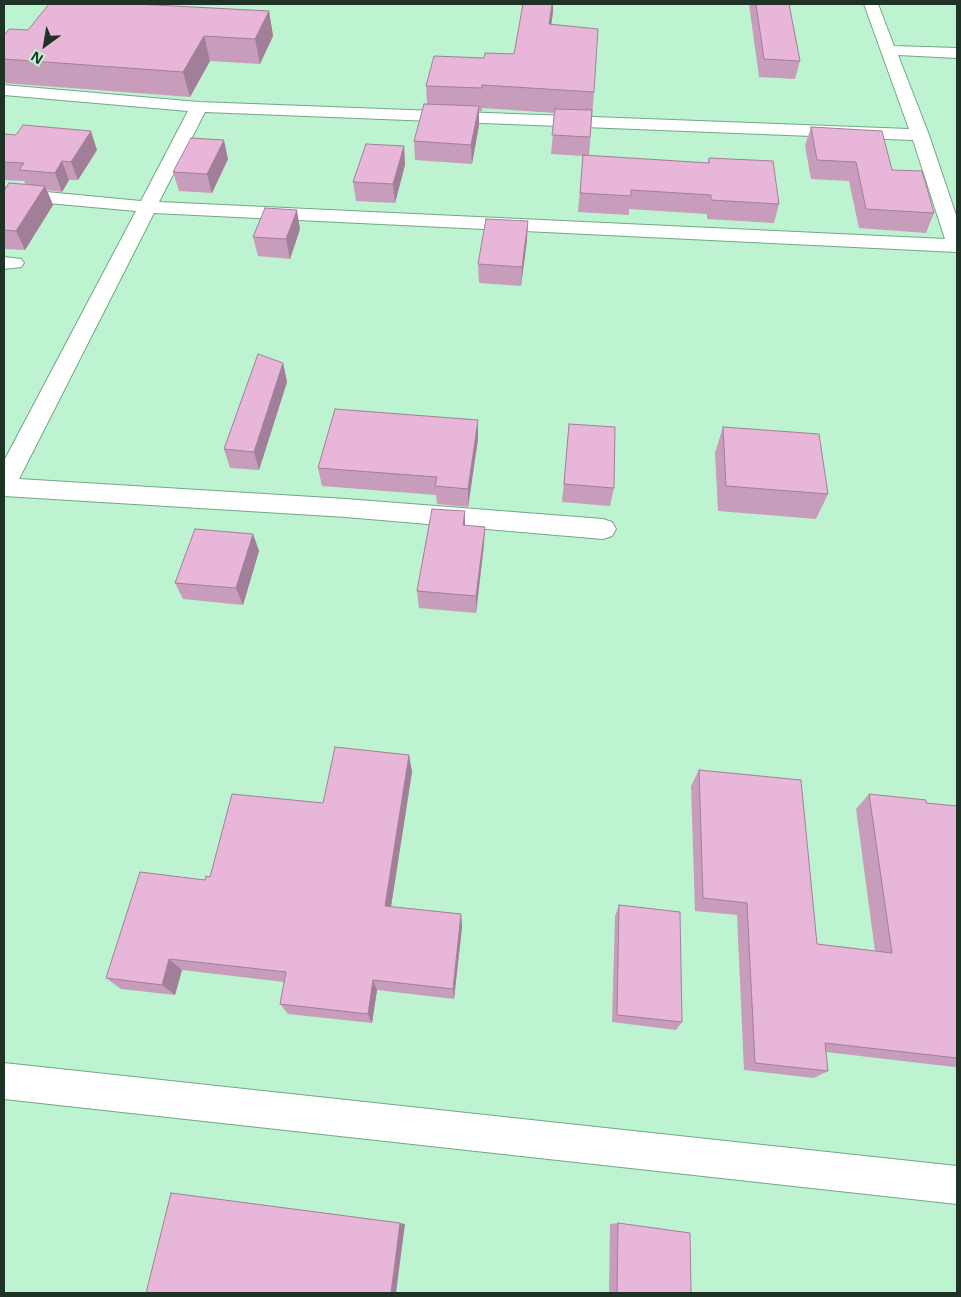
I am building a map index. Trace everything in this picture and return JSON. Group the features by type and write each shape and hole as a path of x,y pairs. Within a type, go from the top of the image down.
{"street":[{"path":"4,193 148,207 957,245 920,135 871,4"},
{"path":"887,50 957,53"},
{"path":"4,90 199,107 920,135"},
{"path":"199,107 4,485 346,508 603,529"},
{"path":"4,1081 957,1185"}],"building":[{"path":"49,4 136,4 269,11 255,39 204,36 183,72 4,59 4,36 9,29 28,30"},
{"path":"523,4 552,4 549,24 598,29 594,92 482,85 482,88 426,86 434,56 484,58 485,53 514,54"},
{"path":"756,4 789,4 800,61 764,59"},
{"path":"424,104 479,106 471,145 414,141"},
{"path":"555,109 592,110 590,137 552,135"},
{"path":"23,125 91,131 71,162 62,161 55,173 19,170 24,163 4,162 4,134 16,135"},
{"path":"811,127 882,131 892,170 922,171 934,213 866,209 856,162 817,160"},
{"path":"191,138 224,140 207,174 173,172"},
{"path":"366,144 404,146 393,184 353,182"},
{"path":"583,155 709,163 709,158 773,161 779,204 711,200 711,195 631,190 631,196 580,193"},
{"path":"9,183 45,186 16,231 4,230 4,191"},
{"path":"265,208 297,210 286,239 253,237"},
{"path":"486,219 528,221 522,267 478,264"},
{"path":"258,354 283,363 254,452 224,449"},
{"path":"335,409 478,420 468,489 435,486 437,477 318,468"},
{"path":"569,424 615,427 614,488 564,484"},
{"path":"723,427 819,434 828,494 726,486"},
{"path":"432,509 465,511 463,525 485,527 476,596 417,591"},
{"path":"195,529 253,534 236,588 175,583"},
{"path":"335,747 409,755 385,906 461,914 453,989 373,980 368,1014 280,1004 286,972 169,959 162,985 106,978 140,872 205,880 206,876 210,877 232,794 323,803"},
{"path":"699,770 801,780 817,944 892,953 869,794 926,800 926,803 957,806 957,1058 825,1043 828,1071 755,1063 747,903 703,898"},
{"path":"619,905 680,912 682,1022 617,1015"},
{"path":"171,1193 400,1223 391,1293 146,1293"},
{"path":"618,1223 690,1233 691,1293 617,1293"}]}
